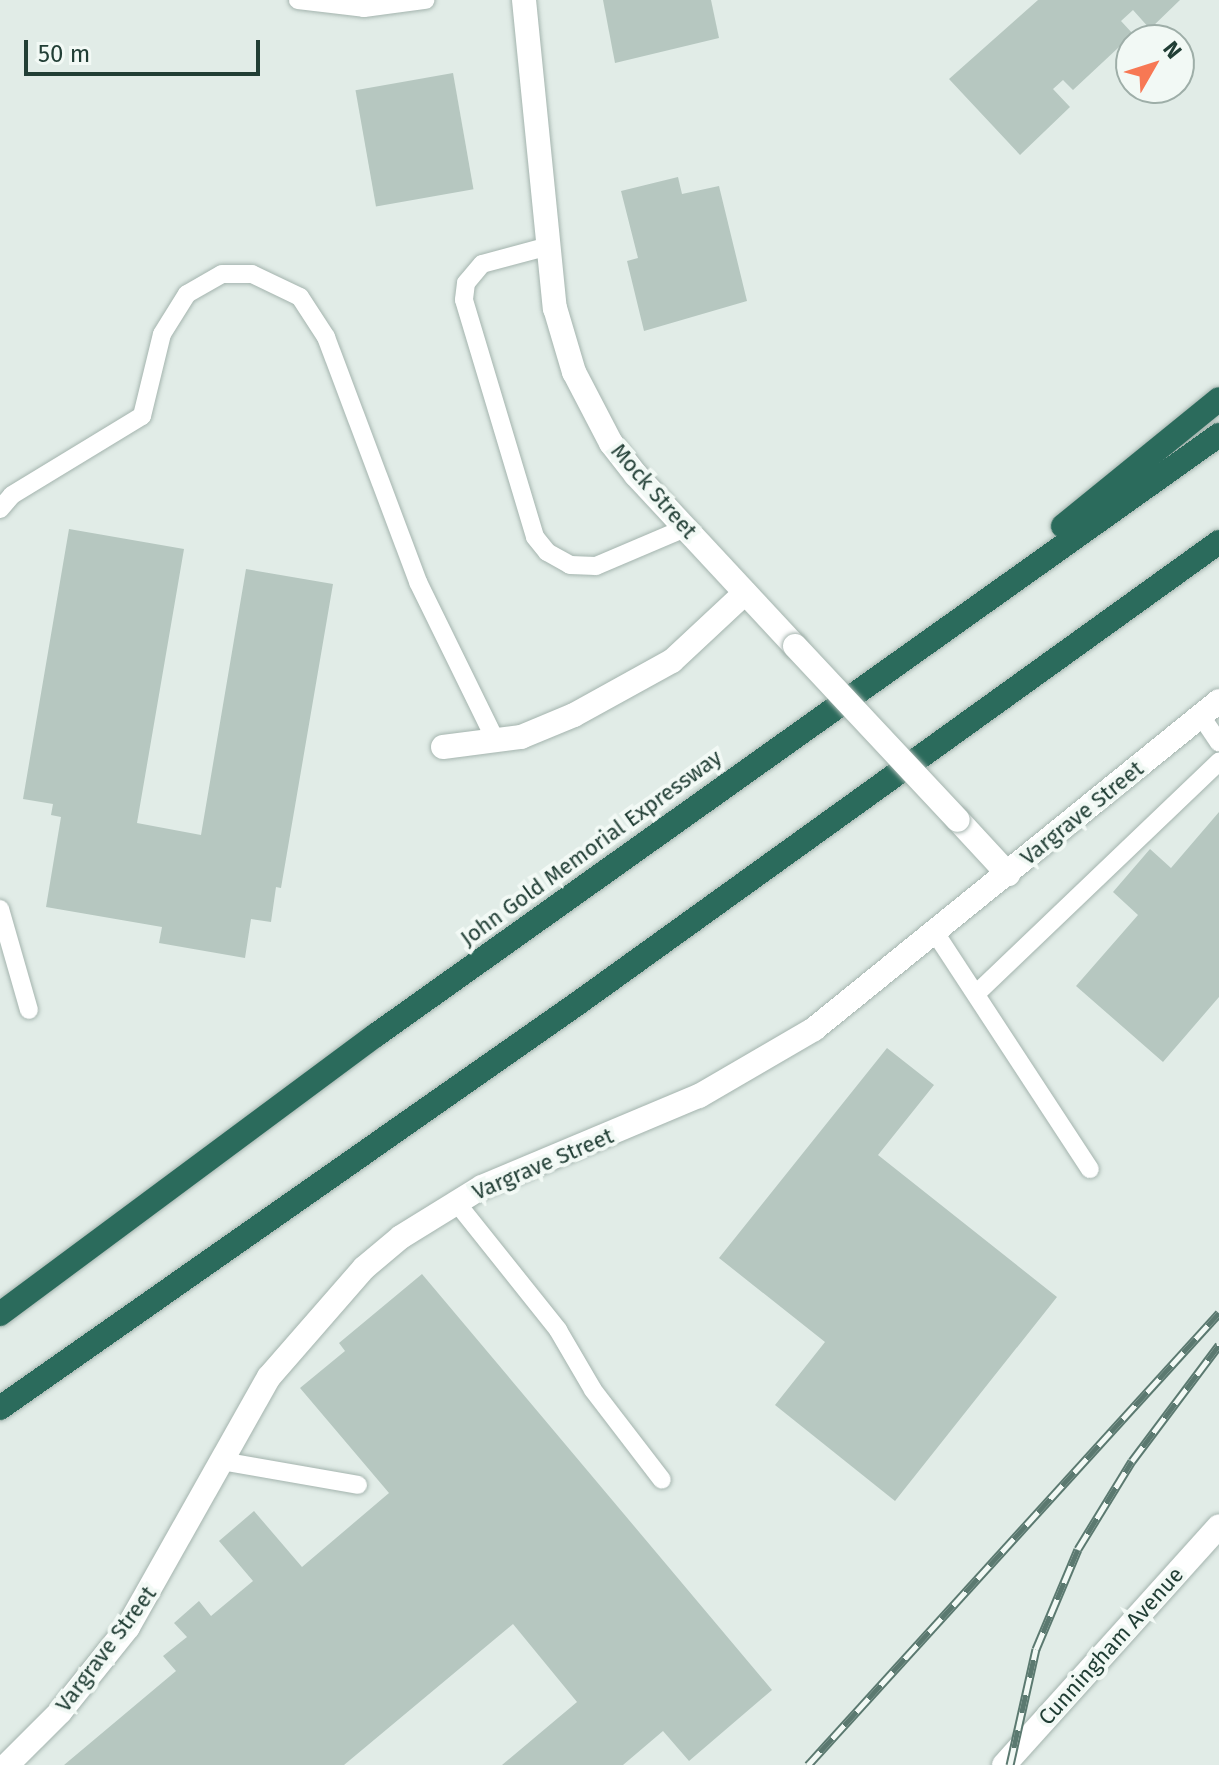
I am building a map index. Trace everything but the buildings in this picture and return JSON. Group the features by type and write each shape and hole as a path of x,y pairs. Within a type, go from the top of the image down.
{"highway":[{"path":"908,652 1219,399"},
{"name":"John Gold Memorial Expressway","path":"0,1314 376,1035 908,652 1219,435"},
{"path":"0,1408 581,1001 1219,542"}],"street":[{"name":"Mock Street","path":"524,0 558,319 591,408 636,475 1008,874"},
{"path":"443,747 496,741 550,727 652,674 745,593"},
{"name":"Vargrave Street","path":"7,1765 60,1712 128,1627 269,1377 330,1301 401,1237 456,1202 699,1096 814,1029 936,934 1210,708"},
{"name":"Cunningham Avenue","path":"1004,1765 1219,1526"}],"lane":[{"path":"298,0 364,8 425,0"},
{"path":"549,246 482,264 466,283 464,300 535,537 547,552 570,565 596,566 685,528"},
{"path":"0,509 12,495 142,416 162,334 187,294 222,274 252,274 300,297 326,337 418,582 496,741"},
{"path":"1210,708 1219,743"},
{"path":"977,993 1219,762"},
{"path":"0,909 29,1010"},
{"path":"936,934 1090,1169"},
{"path":"456,1202 558,1330 593,1390 662,1480"},
{"path":"221,1461 358,1485"}],"railway":[{"path":"808,1765 1219,1313"},
{"path":"1010,1765 1036,1649 1078,1549 1132,1461 1219,1345"}]}
